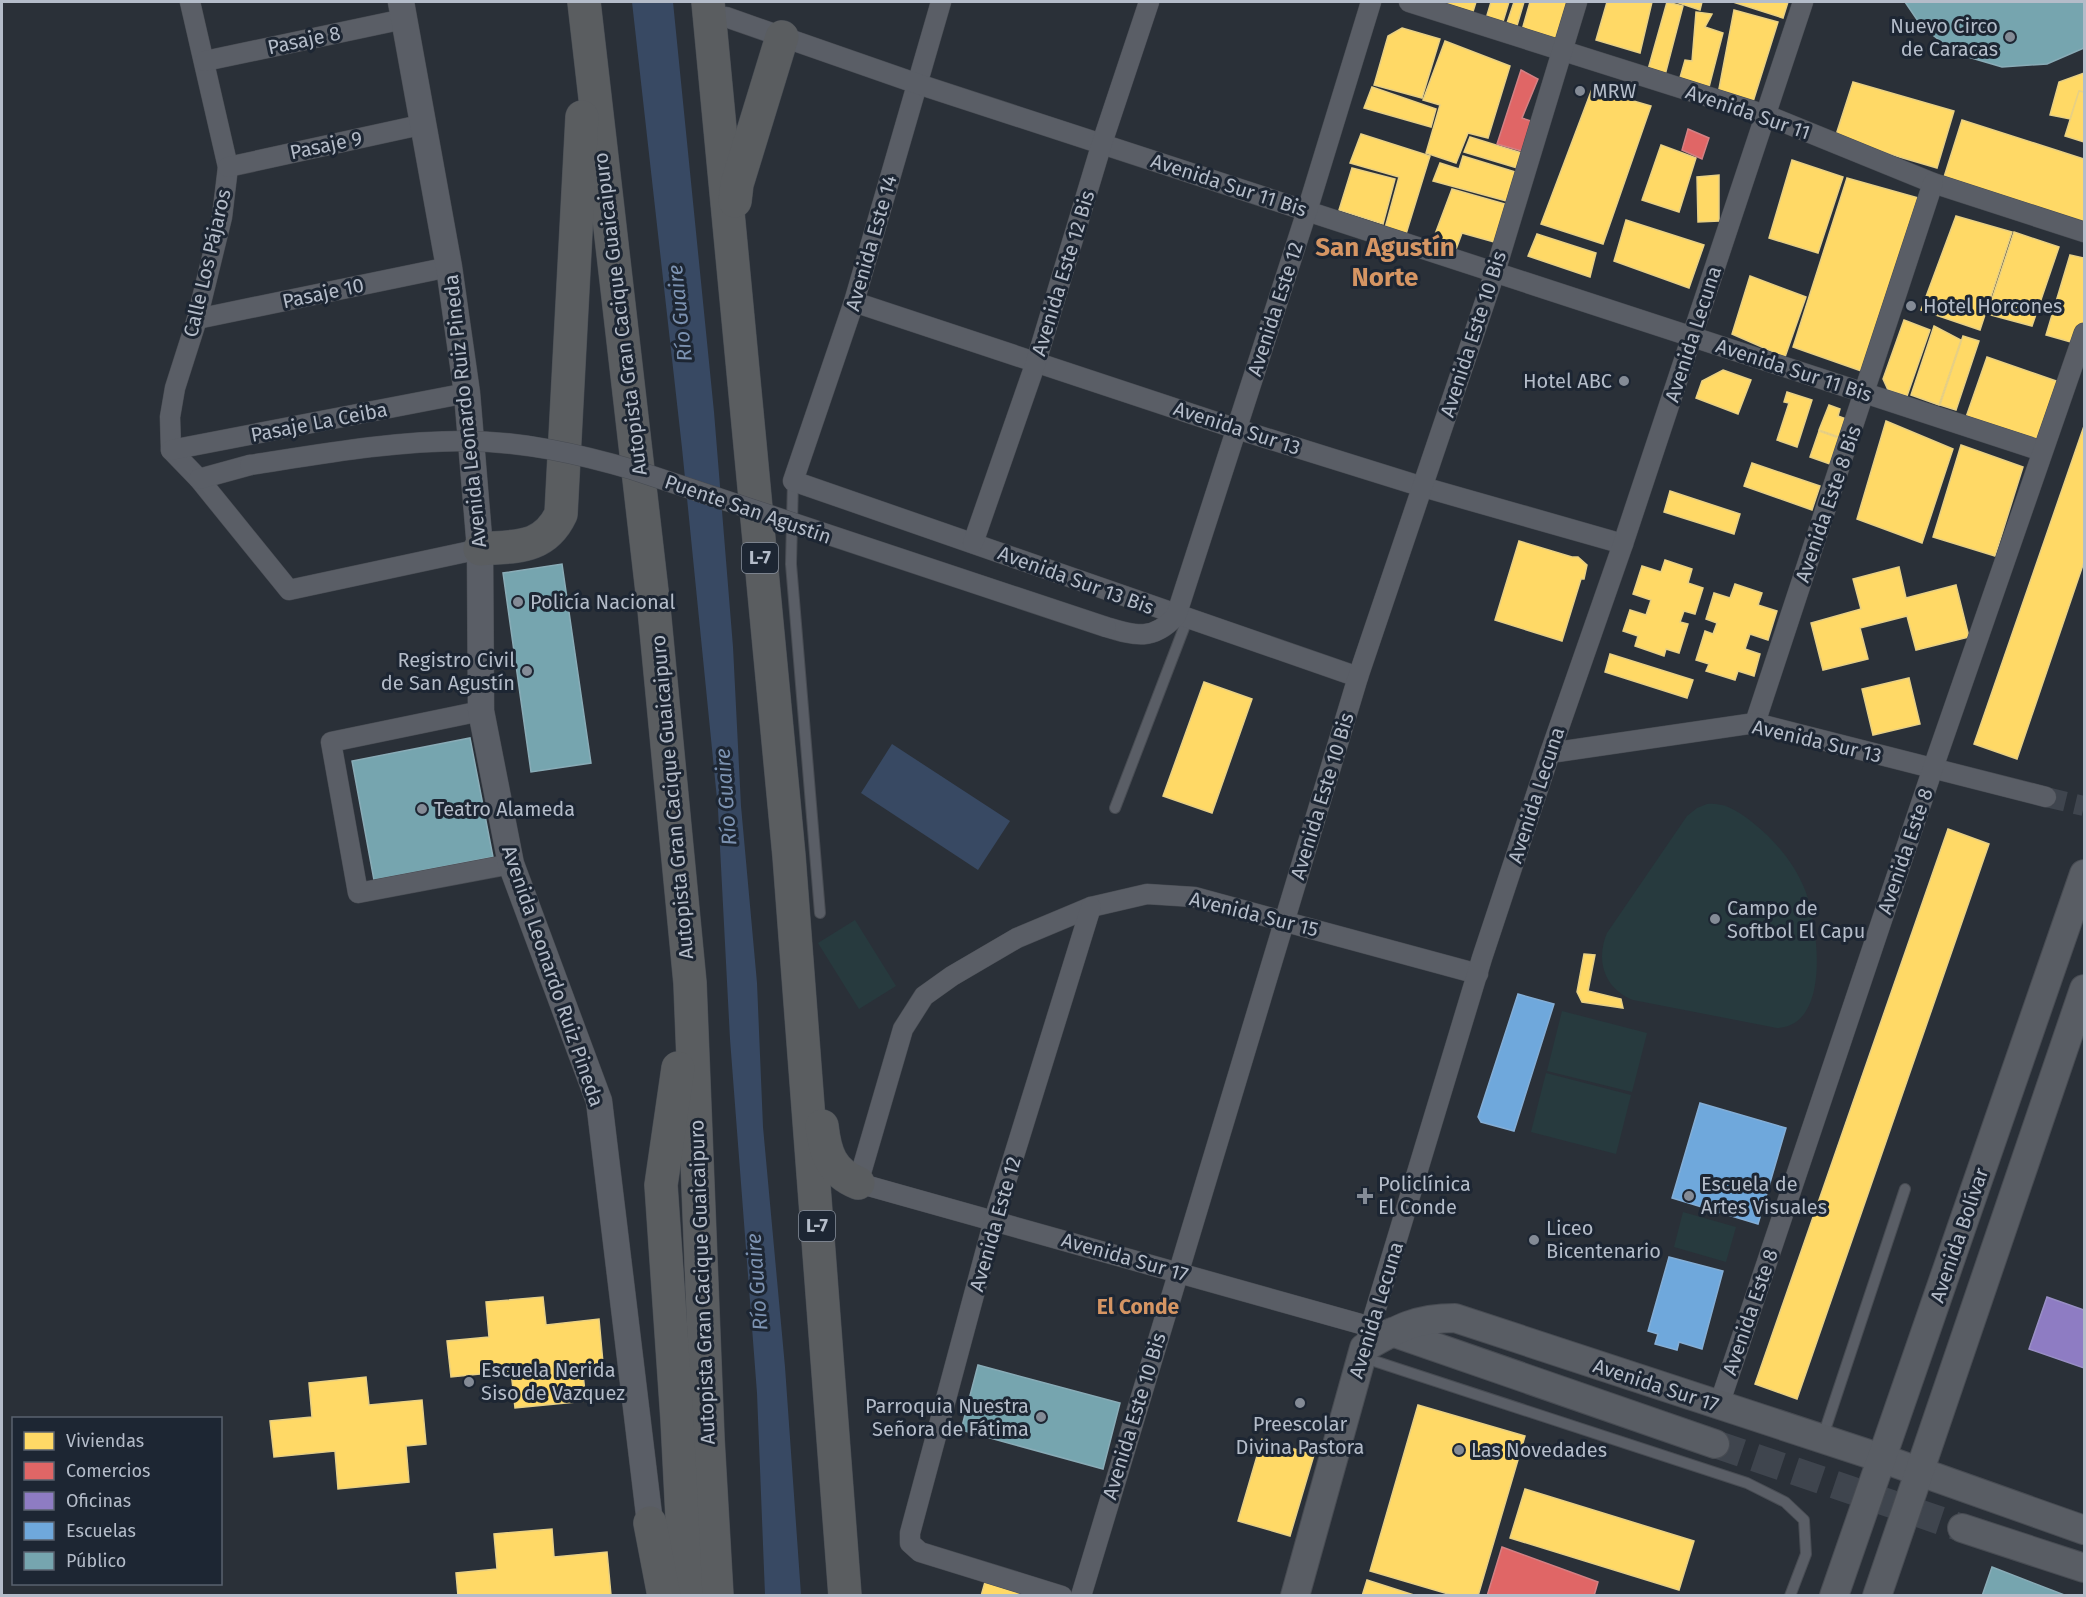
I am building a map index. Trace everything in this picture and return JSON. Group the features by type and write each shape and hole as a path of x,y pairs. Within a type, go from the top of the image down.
{"highway":[{"name":"L-7","path":"717,9 731,260 789,856 845,1596"},
{"path":"480,549 537,542 555,526 561,514 585,14"},
{"name":"Autopista Gran Cacique Guaicaipuro","path":"585,14 654,609 690,983 708,1439 717,1596"},
{"path":"731,260 737,184 782,37"},
{"path":"789,856 824,1146 832,1166 843,1176 858,1183"},
{"path":"686,1596 661,1185 690,983"},
{"path":"650,1523 664,1596"}],"main road":[{"name":"Avenida Bolívar","path":"1834,1596 2085,874"},
{"name":"Avenida Bolívar","path":"1877,1596 2085,989"},
{"name":"Avenida Sur 17","path":"1372,1341 1410,1323 1429,1318 1455,1318 1920,1471 2085,1530"},
{"path":"1425,1342 1455,1318"},
{"name":"Avenida Sur 17","path":"1372,1341 1425,1342 1715,1444"},
{"name":"Avenida Lecuna","path":"1295,1596 1372,1341"},
{"path":"1962,1528 2085,1568"}],"street":[{"name":"Calle Los Pájaros","path":"171,450 170,417 222,218 228,167 190,2"},
{"name":"Avenida Este 14","path":"794,482 854,302 941,2"},
{"name":"Avenida Este 12 Bis","path":"973,543 1036,362 1102,143 1149,2"},
{"name":"Avenida Este 12","path":"1181,618 1237,429 1371,2"},
{"name":"Avenida Sur 11","path":"1409,2 1766,115 1933,183 2085,232"},
{"name":"Avenida Este 10 Bis","path":"1081,1596 1358,678 1495,272 1577,2"},
{"name":"Avenida Lecuna","path":"1372,1341 1478,974 1803,2"},
{"name":"Avenida Sur 11 Bis","path":"717,9 782,37 918,84 2042,451"},
{"name":"Pasaje 8","path":"205,61 403,10"},
{"name":"Avenida Leonardo Ruiz Pineda","path":"403,10 449,267 467,393 480,549 480,711 511,864 599,1101 650,1523 655,1596"},
{"name":"Pasaje 9","path":"228,167 425,124"},
{"name":"Avenida Este 8 Bis","path":"1755,723 1866,393 1933,183"},
{"name":"Pasaje 10","path":"197,319 449,267"},
{"name":"Avenida Sur 13","path":"854,302 1237,429 1422,487 1623,544"},
{"name":"Avenida Este 8","path":"1719,1405 1933,768 2085,333"},
{"name":"Pasaje La Ceiba","path":"171,450 467,393"},
{"name":"Puente San Agustín","path":"199,479 250,465 368,446 465,441 519,445 579,455 634,470 1106,627 1143,636 1164,629 1181,618"},
{"path":"171,450 199,479 289,590 480,549"},
{"name":"Avenida Sur 13 Bis","path":"794,482 1358,678"},
{"path":"480,711 331,741 358,894 511,864"},
{"name":"Avenida Sur 13","path":"1550,753 1755,723 2046,797"},
{"name":"Avenida Sur 15","path":"858,1183 903,1029 924,996 952,976 1017,938 1091,907 1147,894 1194,897 1478,974"},
{"name":"Avenida Este 12","path":"1062,1596 920,1552 910,1543 910,1533 994,1220 1091,907"},
{"name":"Avenida Sur 17","path":"858,1183 1177,1272 1372,1341"}],"lane":[{"path":"794,482 791,564 820,913"},
{"path":"1115,808 1181,618"},
{"path":"1822,1439 1905,1190"},
{"path":"1372,1341 1747,1483 1785,1502 1804,1520 1806,1554 1790,1596"}],"green space":[{"name":"Campo de Softbol El Capu","path":"1707,804 1731,808 1760,829 1776,844 1801,880 1814,926 1816,971 1813,992 1806,1010 1795,1023 1777,1028 1633,1000 1615,989 1605,973 1602,954 1607,933 1687,816"},
{"path":"855,920 896,986 859,1009 818,943"},
{"path":"1562,1011 1647,1033 1632,1092 1547,1071"},
{"path":"1546,1073 1631,1095 1616,1154 1531,1132"},
{"path":"1683,1212 1736,1227 1726,1262 1674,1247"}],"water":[{"name":"Río Guaire","path":"632,2 673,2 714,412 733,647 741,806 757,983 763,1127 785,1367 801,1595 765,1595 757,1393 730,1039 718,809 682,448"},
{"path":"892,744 1010,821 978,870 861,793"}],"building: Viviendas":[{"path":"1421,2 1476,2 1471,18"},
{"path":"1491,2 1509,2 1502,25 1485,22"},
{"path":"1514,2 1524,2 1516,29 1506,26"},
{"path":"1530,2 1573,2 1560,44 1522,30"},
{"path":"1607,2 1652,2 1640,53 1596,40"},
{"path":"1667,2 1683,6 1664,79 1647,73"},
{"path":"1676,2 1702,2 1700,10"},
{"path":"1733,2 1788,2 1783,18"},
{"path":"1734,10 1778,22 1752,105 1718,94"},
{"path":"1696,12 1712,14 1705,27 1723,33 1708,91 1679,81 1685,60 1692,61"},
{"path":"1402,28 1440,39 1422,98 1374,85 1388,36"},
{"path":"1445,41 1510,66 1488,138 1468,133 1456,163 1426,153 1440,105 1423,100"},
{"path":"2084,73 2084,92 2079,91 2070,119 2050,115 2059,82"},
{"path":"1853,82 1954,111 1937,168 1835,138"},
{"path":"1372,87 1436,109 1431,127 1364,108"},
{"path":"1592,89 1651,106 1603,244 1541,224"},
{"path":"2079,91 2084,92 2084,142 2065,136"},
{"path":"1962,120 2084,159 2084,223 1944,177"},
{"path":"1361,134 1430,156 1406,234 1385,228 1399,177 1350,163"},
{"path":"1470,137 1528,155 1524,170 1464,152"},
{"path":"1661,145 1696,158 1679,212 1642,200"},
{"path":"1463,156 1522,174 1514,203 1433,181 1440,163 1459,169"},
{"path":"1792,160 1843,177 1818,253 1769,238"},
{"path":"1352,168 1395,179 1383,224 1339,210"},
{"path":"1719,175 1719,221 1698,222 1697,177"},
{"path":"1847,178 1922,199 1867,373 1793,347"},
{"path":"1452,189 1512,206 1498,243 1462,233 1455,252 1431,245"},
{"path":"1956,216 2012,232 1980,330 1921,310"},
{"path":"1626,220 1704,245 1689,288 1614,261"},
{"path":"2014,232 2059,247 2032,326 1987,314"},
{"path":"1537,234 1596,253 1590,277 1528,256"},
{"path":"2070,255 2084,258 2084,324 2078,344 2046,335"},
{"path":"1750,276 1806,297 1785,357 1732,334"},
{"path":"1904,320 1930,330 1907,396 1888,390 1883,379"},
{"path":"1934,326 1961,340 1939,405 1911,395"},
{"path":"1963,336 1979,341 1956,410 1940,405"},
{"path":"1987,357 2062,383 2040,446 1965,420"},
{"path":"1723,370 1751,380 1738,414 1696,398 1702,381"},
{"path":"1787,392 1812,400 1797,447 1777,440 1789,403 1784,402"},
{"path":"1829,405 1840,409 1838,416 1846,419 1839,437 1819,430"},
{"path":"1886,421 1953,449 1922,543 1857,519"},
{"path":"2084,426 2084,562 2017,759 1974,744"},
{"path":"1819,431 1839,438 1830,464 1810,457"},
{"path":"1961,445 2023,467 1995,556 1933,537"},
{"path":"1752,463 1820,486 1812,510 1744,486"},
{"path":"1670,491 1740,514 1734,534 1664,512"},
{"path":"1519,541 1578,557 1587,565 1562,641 1495,620"},
{"path":"1665,560 1692,569 1688,583 1703,588 1695,614 1684,611 1680,622 1688,624 1679,653 1666,649 1664,656 1635,646 1638,636 1623,631 1630,610 1646,615 1651,600 1633,594 1642,566 1661,572"},
{"path":"1899,567 1906,598 1956,585 1969,637 1916,650 1907,616 1860,628 1868,659 1823,670 1811,623 1861,609 1853,579"},
{"path":"1735,584 1762,593 1758,605 1777,611 1768,640 1750,634 1745,649 1760,654 1754,676 1738,671 1735,680 1706,671 1709,664 1696,660 1705,631 1713,634 1717,623 1706,619 1714,593 1730,598"},
{"path":"1610,654 1693,680 1687,698 1605,672"},
{"path":"1909,678 1920,724 1873,735 1862,689"},
{"path":"1204,682 1252,699 1212,813 1163,796"},
{"path":"1948,829 1989,844 1797,1399 1755,1384"},
{"path":"1584,954 1595,955 1588,991 1621,999 1623,1008 1582,1002 1577,992"},
{"path":"543,1297 546,1325 599,1319 603,1363 582,1365 586,1401 515,1408 511,1371 451,1377 447,1341 489,1337 486,1302"},
{"path":"366,1377 369,1405 422,1400 426,1444 406,1446 409,1482 338,1489 335,1451 274,1457 270,1421 312,1417 309,1383"},
{"path":"1418,1405 1525,1436 1478,1596 1455,1596 1370,1571"},
{"path":"1262,1439 1314,1455 1290,1536 1238,1521"},
{"path":"1525,1489 1694,1541 1679,1590 1510,1538"},
{"path":"552,1529 554,1557 607,1552 611,1595 458,1596 456,1573 497,1569 494,1534"},
{"path":"1367,1580 1417,1596 1362,1596"},
{"path":"985,1582 1031,1596 981,1596"}],"building: Comercios":[{"path":"1521,70 1538,79 1522,118 1537,123 1529,153 1497,144"},
{"path":"1688,129 1709,138 1702,159 1682,150"},
{"path":"1502,1547 1598,1582 1594,1596 1487,1596"}],"building: Oficinas":[{"path":"2047,1297 2084,1310 2084,1368 2029,1349"}],"building: Escuelas":[{"path":"1518,994 1554,1004 1514,1131 1481,1122 1478,1117"},
{"path":"1700,1103 1786,1128 1758,1224 1672,1198"},
{"path":"1669,1257 1723,1271 1702,1349 1679,1342 1677,1350 1655,1344 1658,1334 1648,1331"}],"building: Público":[{"name":"Nuevo Circo de Caracas","path":"1905,2 2084,2 2084,48 2047,64 2002,67 1958,54 1922,27"},
{"path":"562,564 591,763 531,772 503,573"},
{"name":"Teatro Alameda","path":"470,738 493,857 374,880 352,761"},
{"name":"Parroquia Nuestra Señora de Fátima","path":"978,1365 1120,1403 1103,1469 961,1430"},
{"path":"1992,1567 2067,1596 1982,1596"}],"tunnel":[{"path":"2046,797 2084,806"},
{"path":"1715,1444 1962,1528"}],"place":[{"name":"Nuevo Circo de Caracas","path":"2010,37"},
{"name":"MRW","path":"1580,91"},
{"name":"Hotel Horcones","path":"1911,306"},
{"name":"Hotel ABC","path":"1624,381"},
{"name":"Policía Nacional","path":"518,602"},
{"name":"Registro Civil de San Agustín","path":"527,671"},
{"name":"Teatro Alameda","path":"422,809"},
{"name":"Campo de Softbol El Capu","path":"1715,919"},
{"name":"Policlínica El Conde","path":"1365,1196"},
{"name":"Escuela de Artes Visuales","path":"1689,1196"},
{"name":"Liceo Bicentenario","path":"1534,1240"},
{"name":"Escuela Nerida Siso de Vazquez","path":"469,1382"},
{"name":"Preescolar Divina Pastora","path":"1300,1403"},
{"name":"Parroquia Nuestra Señora de Fátima","path":"1041,1417"},
{"name":"Las Novedades","path":"1459,1450"}],"district":[{"name":"San Agustín Norte","path":"1385,262"},
{"name":"El Conde","path":"1138,1307"}]}
